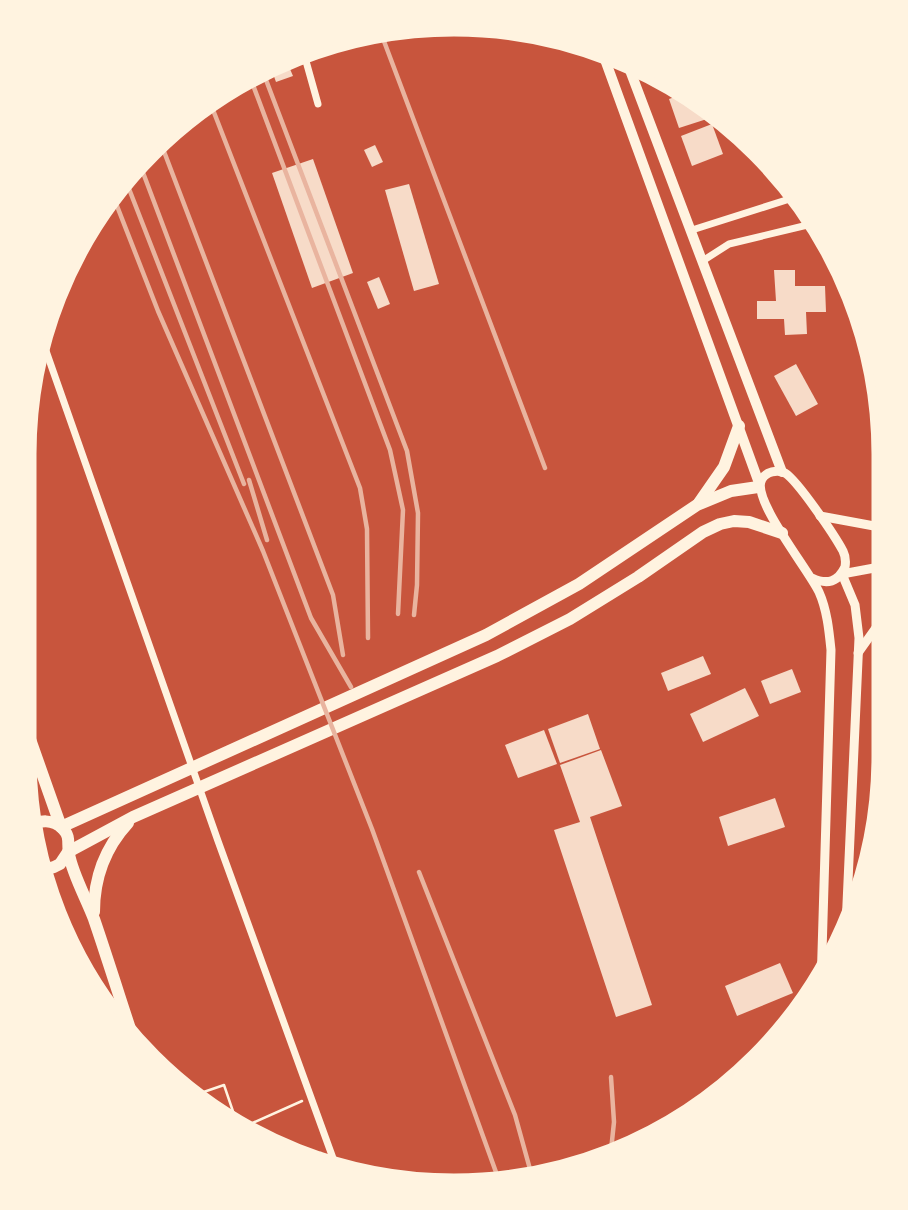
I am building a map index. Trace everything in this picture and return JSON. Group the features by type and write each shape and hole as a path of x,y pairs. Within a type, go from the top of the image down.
{"main road":[{"path":"37,823 47,821 61,827 486,635 579,584 697,505 731,491 759,485 605,60"},
{"path":"630,70 782,472"},
{"path":"697,505 724,467 739,426"},
{"path":"47,868 60,864 68,852 133,817 497,656 570,619 703,532 720,524 748,522 782,533"},
{"path":"32,745 61,827 68,838 68,852 94,919 130,1027"},
{"path":"94,919 95,888 102,862 115,838 133,817"}],"street":[{"path":"305,59 318,104"},
{"path":"692,230 790,199"},
{"path":"704,260 729,244 809,225"},
{"path":"45,349 218,841 334,1161"},
{"path":"822,964 831,650 826,613 812,578 762,500 759,485 764,475 773,471 782,472 792,480 843,552 846,559 842,574 850,589 858,621 847,911"},
{"path":"820,516 876,526"},
{"path":"812,578 828,582 842,574 876,568"},
{"path":"857,654 876,628"}],"path":[{"path":"200,1093 224,1085 235,1117"},
{"path":"248,1125 311,1097"},
{"path":"314,1155 330,1150"}],"building":[{"path":"298,62 299,65 290,69 293,76 276,82 273,73"},
{"path":"678,96 710,118 679,128 669,99"},
{"path":"712,124 723,154 692,166 681,136"},
{"path":"375,145 383,162 372,167 364,150"},
{"path":"313,159 353,273 312,288 272,173"},
{"path":"409,184 439,284 414,291 385,190"},
{"path":"774,270 795,270 795,286 825,286 826,312 806,312 807,334 785,335 784,319 757,319 757,301 776,301"},
{"path":"379,277 390,304 378,309 367,282"},
{"path":"796,364 818,404 796,416 774,376"},
{"path":"703,656 711,674 668,691 661,673"},
{"path":"792,669 801,692 770,704 761,681"},
{"path":"745,688 759,716 703,742 690,714"},
{"path":"588,714 600,749 560,763 548,729"},
{"path":"544,730 557,764 518,778 505,745"},
{"path":"601,750 622,806 590,817 652,1005 616,1017 554,830 580,822 560,765"},
{"path":"775,798 785,827 728,846 719,817"},
{"path":"780,963 793,993 737,1016 725,986"}],"railway":[{"path":"383,38 545,468"},
{"path":"265,76 407,451 418,513 414,615"},
{"path":"252,83 390,450 403,510 398,614"},
{"path":"212,108 360,488 367,529 368,638"},
{"path":"163,148 333,595 343,655"},
{"path":"142,169 311,618 351,687"},
{"path":"128,186 244,484"},
{"path":"115,202 158,311 263,551 372,829 497,1176"},
{"path":"249,480 267,540"},
{"path":"419,872 515,1115 531,1171"},
{"path":"611,1077 614,1122 611,1148"}]}
